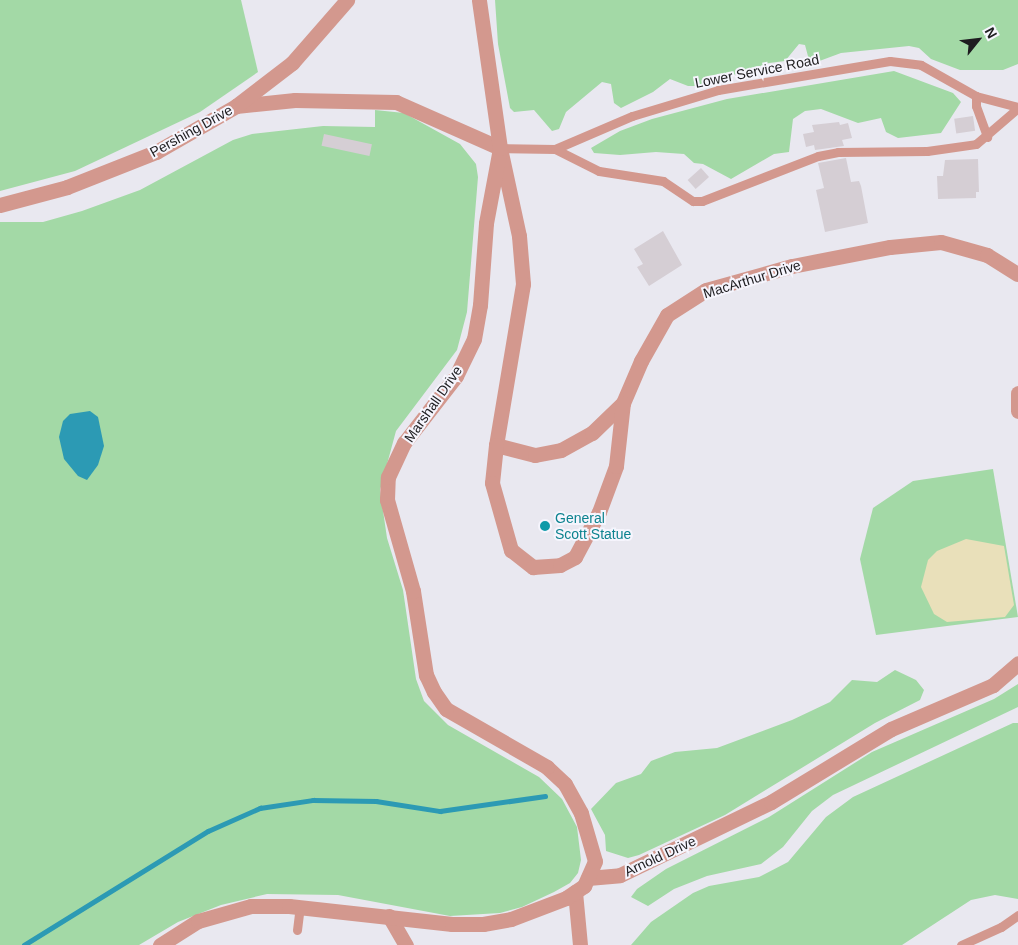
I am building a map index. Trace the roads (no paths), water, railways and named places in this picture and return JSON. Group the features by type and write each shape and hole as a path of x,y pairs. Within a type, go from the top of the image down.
{"street":[{"name":"Pershing Drive","path":"0,205 67,187 156,152 236,106 292,63 348,0"},
{"name":"Marshall Drive","path":"479,0 500,148 486,222 480,305 474,339 456,376 404,443 388,478 387,500 413,591 426,675 434,692 446,709 547,767 564,784 581,813 595,861 588,878"},
{"path":"236,106 295,100 396,102 500,148 518,236 523,284 496,445 492,482 511,550 533,567 560,565 575,557 599,512 616,466 623,403"},
{"name":"MacArthur Drive","path":"496,445 535,455 561,450 592,433 623,403 641,361 667,315 706,290 792,266 890,246 941,242 987,255 1018,274"},
{"path":"1018,393 1018,411"},
{"name":"Arnold Drive","path":"588,878 620,875 771,802 891,729 993,685 1018,663"},
{"path":"160,945 198,921 251,906 300,907 452,924 483,924 510,919 575,892 588,878"},
{"path":"575,892 580,945"},
{"path":"389,916 406,945"}],"lane":[{"name":"Lower Service Road","path":"500,148 555,149 632,116 718,90 890,61 921,65 976,96 1018,108"},
{"path":"976,96 976,106 987,137"},
{"path":"555,149 599,171 663,181 693,201 724,194 818,156 838,152 935,151 968,146 987,137 1018,108"},
{"path":"296,930 300,907"},
{"path":"961,945 1001,927 1018,915"}],"water":[{"path":"90,411 98,417 104,446 98,465 87,480 78,476 64,459 59,437 63,421 70,414"}],"waterway":[{"path":"24,945 208,831 260,808 313,800 376,801 440,811 545,796"}],"place":[{"name":"General Scott Statue","path":"545,526"}]}
